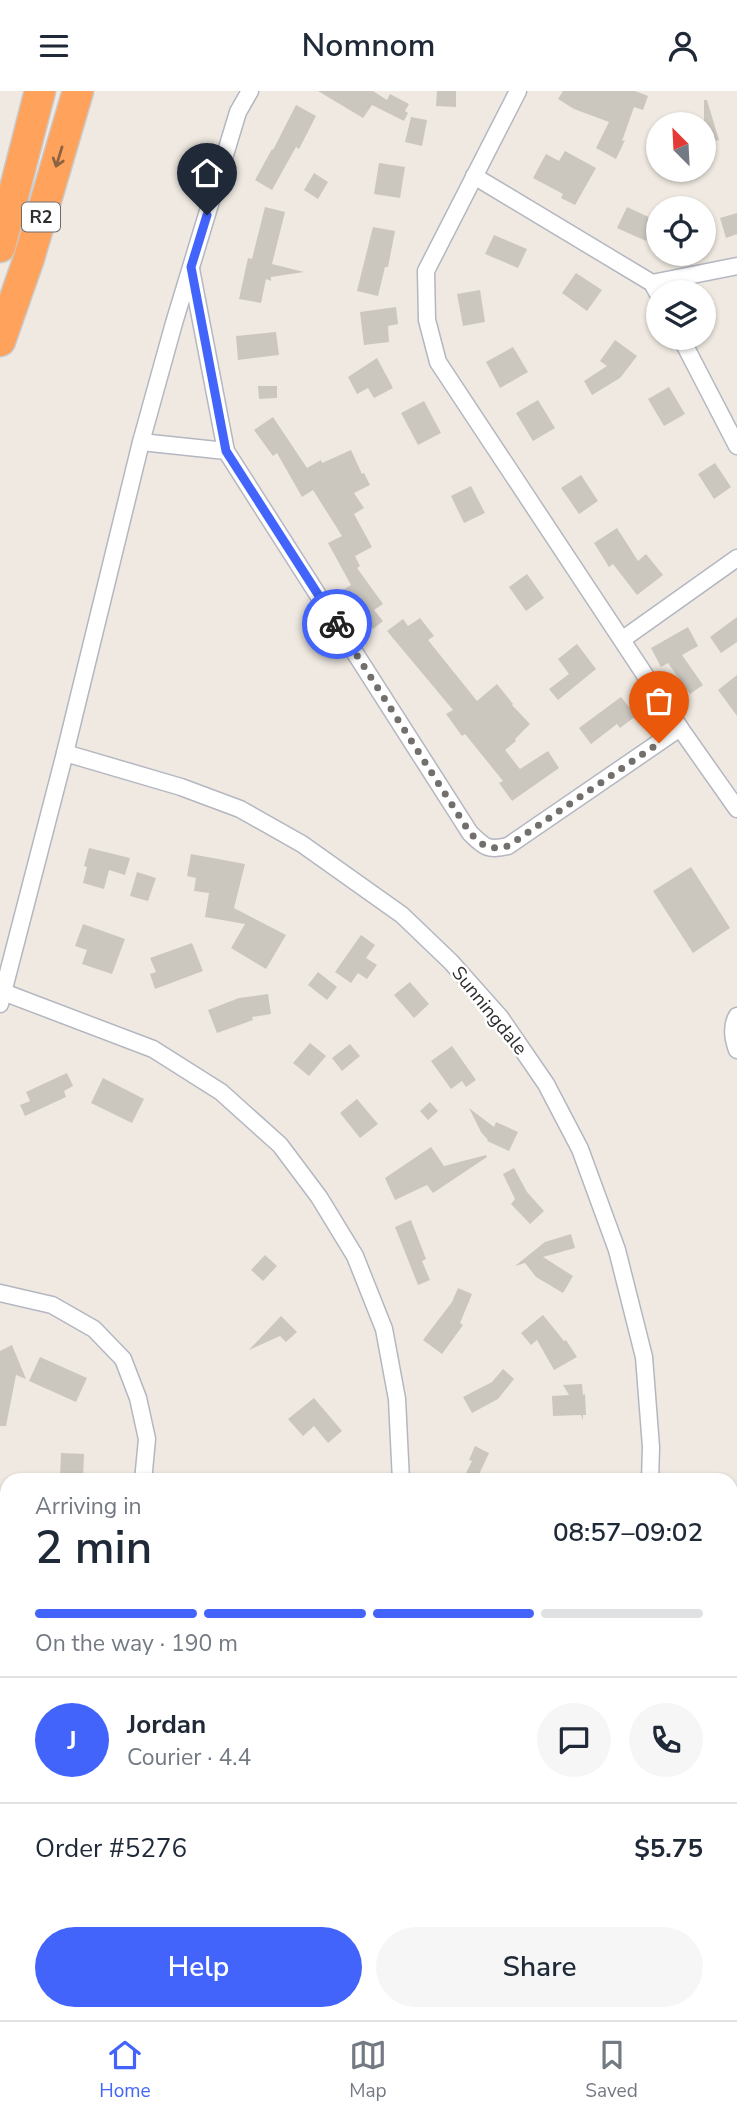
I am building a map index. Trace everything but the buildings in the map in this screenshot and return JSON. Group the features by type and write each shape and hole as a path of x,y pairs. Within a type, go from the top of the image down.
{"highway":[{"name":"R2","path":"0,247 40,91"},
{"name":"R2","path":"0,341 29,258 78,91"}],"street":[{"path":"250,91 238,112 141,442 2,998 153,1049 221,1092 280,1145 319,1197 355,1256 384,1329 397,1399 401,1473"},
{"path":"518,91 426,271 427,320 438,362 680,728 731,787 737,809"},
{"path":"474,176 646,282"},
{"path":"685,280 737,266"},
{"path":"191,267 226,451 470,833 482,845 494,849 508,846 680,728"},
{"path":"687,350 737,446"},
{"path":"141,442 226,451"},
{"path":"623,639 737,558"},
{"name":"Sunningdale","path":"65,753 181,787 240,809 302,844 402,915 451,962 500,1017 546,1084 580,1149 617,1249 644,1357 652,1447 650,1473"},
{"path":"737,1016 734,1021 734,1041 737,1049"},
{"path":"0,1293 52,1305 94,1329 122,1359 138,1398 147,1439 144,1473"}],"way so far":[{"path":"337,624 470,833 482,845 494,849 508,846 659,743"}],"route":[{"path":"207,215 191,267 226,451 337,624"}]}
